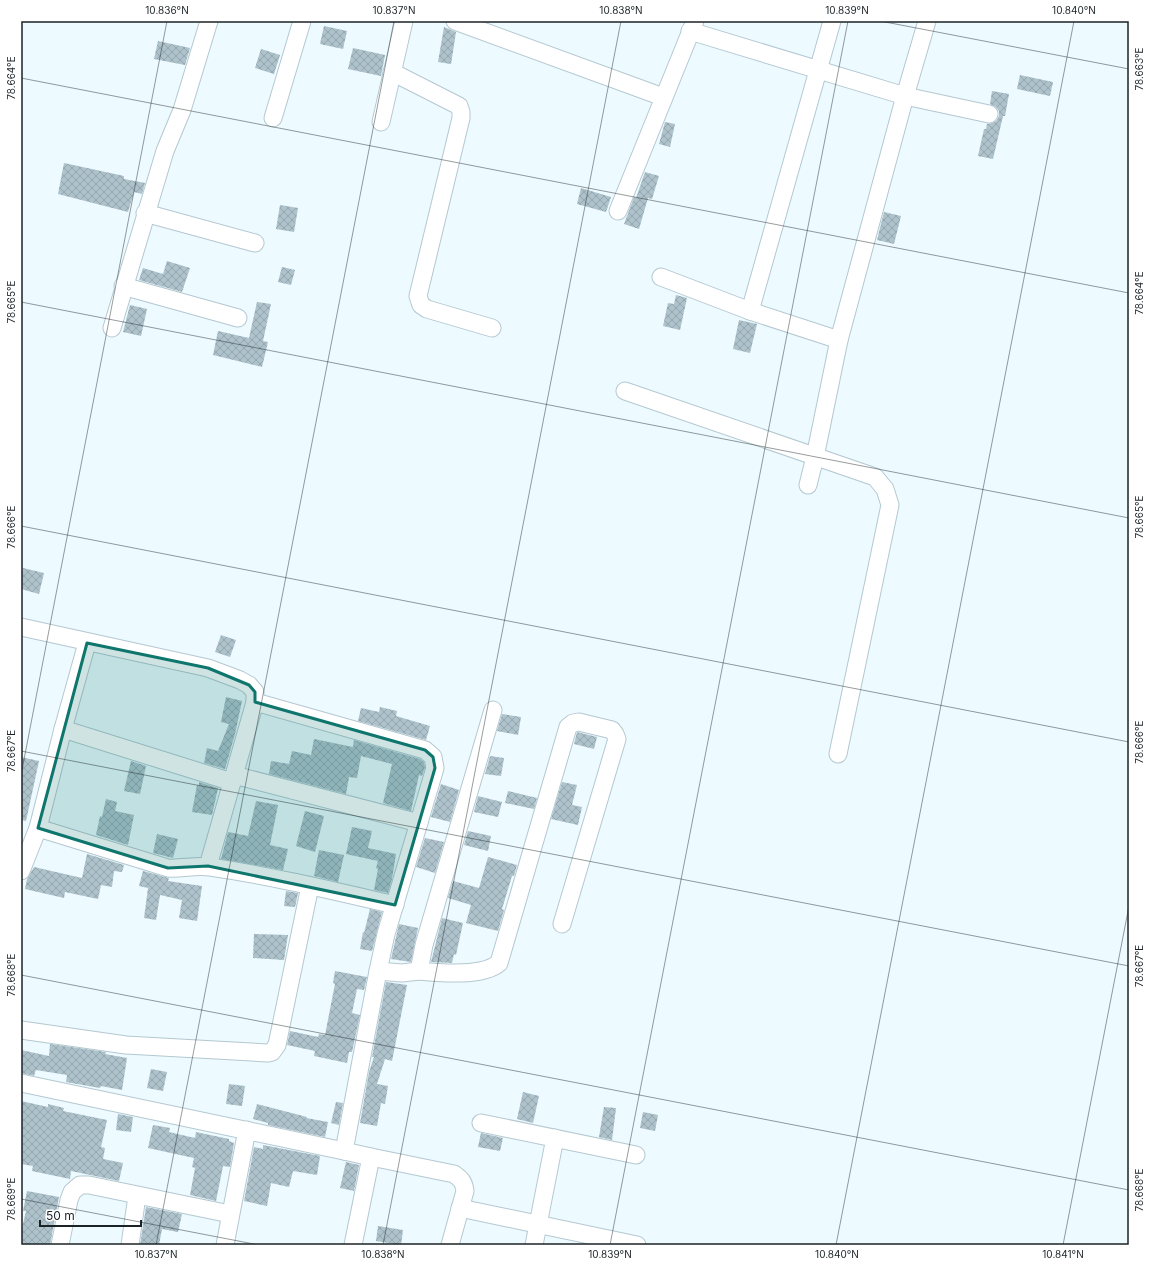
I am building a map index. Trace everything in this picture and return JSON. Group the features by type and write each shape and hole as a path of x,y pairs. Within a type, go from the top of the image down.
{"street":[{"path":"112,328 145,213 165,151 182,110 209,21"},
{"path":"273,118 302,21"},
{"path":"380,122 404,21"},
{"path":"455,21 663,97"},
{"path":"750,311 832,21"},
{"path":"808,485 839,340 905,96 927,21"},
{"path":"618,211 692,26 818,69 905,96 989,114"},
{"path":"392,72 459,106 461,112 461,118 418,296 421,305 427,309 492,328"},
{"path":"145,213 255,243"},
{"path":"661,277 750,311 839,340"},
{"path":"123,286 238,318"},
{"path":"625,391 875,477 885,489 890,505 838,754"},
{"path":"21,627 87,643 208,668 240,680 249,685 255,692 255,702 208,866"},
{"path":"21,871 38,828 87,643"},
{"path":"255,702 425,750 433,757 435,768 386,934 344,1150"},
{"path":"418,971 493,710"},
{"path":"378,971 402,973 418,971 453,974 490,969 499,963 568,727 572,723 579,722 612,730 616,734 617,739 562,924"},
{"path":"63,729 233,778 419,824"},
{"path":"38,828 168,868 175,869 208,866 310,886 395,905"},
{"path":"21,1030 126,1045 272,1052 278,1045 310,886"},
{"path":"21,1083 454,1174 464,1183 465,1191 450,1245"},
{"path":"481,1123 636,1155"},
{"path":"225,1245 247,1130"},
{"path":"534,1245 555,1138"},
{"path":"353,1245 371,1157"},
{"path":"60,1245 72,1192 80,1185 89,1185 230,1214"},
{"path":"130,1245 138,1196"},
{"path":"460,1208 637,1245"}],"highlighted area":[{"path":"87,643 208,668 249,685 255,692 255,702 425,750 433,757 435,768 395,905 208,866 168,868 38,828"}],"building":[{"path":"324,26 347,31 343,49 320,44"},
{"path":"444,27 456,32 451,64 438,62"},
{"path":"158,41 190,48 185,65 154,59"},
{"path":"353,48 385,55 381,76 348,69"},
{"path":"261,49 280,55 274,74 255,68"},
{"path":"1020,75 1053,82 1050,96 1017,89"},
{"path":"992,91 1009,94 1005,116 1003,116 993,159 978,156 984,129 986,129 987,124 996,121 999,116 999,111 996,107 990,104"},
{"path":"665,122 675,124 670,147 659,144"},
{"path":"64,163 124,176 124,179 145,183 142,194 134,192 128,212 58,194"},
{"path":"645,172 659,176 652,199 648,198 639,229 624,224 634,197 636,198"},
{"path":"581,188 611,197 606,212 577,204"},
{"path":"280,205 298,208 294,232 276,229"},
{"path":"884,212 901,216 894,244 877,240"},
{"path":"167,261 190,268 182,292 139,280 143,268 163,274"},
{"path":"282,267 295,270 291,285 278,282"},
{"path":"676,295 687,298 680,330 663,326 668,303 674,304"},
{"path":"257,302 271,304 263,341 268,342 262,367 213,355 218,331 249,338"},
{"path":"130,305 147,309 141,336 123,332"},
{"path":"739,320 757,324 750,353 733,349"},
{"path":"23,568 44,573 39,594 21,589 21,576"},
{"path":"221,635 236,640 230,657 215,652"},
{"path":"226,697 242,701 235,734 225,769 204,763 207,748 218,751 229,724 221,722"},
{"path":"380,707 397,711 396,716 430,726 426,740 358,721 361,708 379,712"},
{"path":"502,714 521,717 518,735 497,731"},
{"path":"577,732 597,737 594,749 574,744"},
{"path":"314,739 353,747 354,740 420,759 424,762 425,767 422,776 419,775 411,811 383,803 392,764 361,756 357,778 349,777 346,794 269,774 271,761 289,764 292,751 311,755"},
{"path":"490,756 504,758 501,776 485,774"},
{"path":"21,757 39,761 26,821 21,820"},
{"path":"131,761 146,766 140,794 124,791"},
{"path":"199,782 218,788 212,815 192,812 197,785 199,786"},
{"path":"562,782 577,785 572,805 582,807 578,825 551,819"},
{"path":"441,784 459,790 450,822 431,817"},
{"path":"508,791 537,798 534,809 505,803"},
{"path":"478,796 502,802 498,817 474,812"},
{"path":"106,799 117,802 115,811 134,815 128,845 96,835 100,816 102,817"},
{"path":"256,801 278,805 270,845 288,849 283,870 221,859 228,832 248,836"},
{"path":"305,811 324,816 315,852 296,846"},
{"path":"352,827 372,831 368,848 396,854 388,893 374,890 378,861 346,854"},
{"path":"468,831 491,836 488,851 464,845"},
{"path":"157,834 178,839 173,858 153,853"},
{"path":"425,838 444,842 435,873 416,867"},
{"path":"319,850 344,855 338,882 314,876"},
{"path":"87,854 124,865 122,872 114,871 112,887 101,885 98,899 65,892 64,898 25,889 27,879 34,867 82,878"},
{"path":"488,857 517,865 502,909 504,910 498,931 466,923 471,905 448,898 453,881 479,888"},
{"path":"143,871 169,878 168,881 202,886 197,921 179,918 182,900 160,895 156,920 144,918 148,888 139,886"},
{"path":"286,891 298,893 295,907 284,906"},
{"path":"370,909 382,912 372,951 360,949 363,932 364,933"},
{"path":"442,918 463,923 456,955 454,954 452,963 431,962"},
{"path":"399,924 418,928 411,962 391,959"},
{"path":"254,934 288,935 284,960 253,958"},
{"path":"335,971 367,977 364,990 357,989 352,1013 360,1015 352,1052 349,1052 347,1063 314,1056 315,1051 287,1045 290,1031 318,1037 319,1034 325,1035 335,984 333,983"},
{"path":"386,982 407,985 392,1061 385,1059 377,1084 388,1086 385,1104 381,1103 377,1126 360,1123 369,1072 374,1057 372,1057"},
{"path":"50,1044 106,1052 105,1054 127,1058 122,1090 66,1082 67,1075 36,1070 34,1076 21,1073 21,1050 49,1056"},
{"path":"151,1069 167,1072 163,1091 147,1088"},
{"path":"229,1084 245,1086 242,1106 226,1104"},
{"path":"523,1092 539,1096 533,1123 517,1119"},
{"path":"21,1101 48,1107 48,1104 64,1108 63,1111 107,1120 101,1147 105,1148 103,1159 123,1163 119,1181 71,1171 70,1179 32,1171 33,1166 21,1164"},
{"path":"336,1102 343,1103 339,1125 331,1123"},
{"path":"257,1104 307,1117 306,1118 328,1122 325,1137 268,1125 268,1123 253,1119"},
{"path":"604,1107 616,1108 612,1140 599,1137"},
{"path":"643,1112 658,1115 655,1131 640,1128"},
{"path":"118,1114 133,1117 131,1132 116,1130"},
{"path":"153,1125 170,1128 169,1132 195,1138 196,1132 229,1139 229,1141 234,1143 230,1167 223,1166 216,1201 190,1195 195,1168 192,1167 194,1158 148,1148"},
{"path":"481,1133 503,1138 500,1151 478,1147"},
{"path":"263,1145 320,1156 317,1175 293,1171 289,1187 271,1183 267,1206 244,1201 254,1147 263,1149"},
{"path":"346,1162 359,1165 354,1191 340,1188"},
{"path":"27,1191 59,1197 50,1245 21,1245 21,1232 26,1211 23,1211"},
{"path":"146,1207 182,1214 178,1232 162,1229 159,1245 140,1245"},
{"path":"378,1226 403,1230 401,1245 376,1241"}]}
